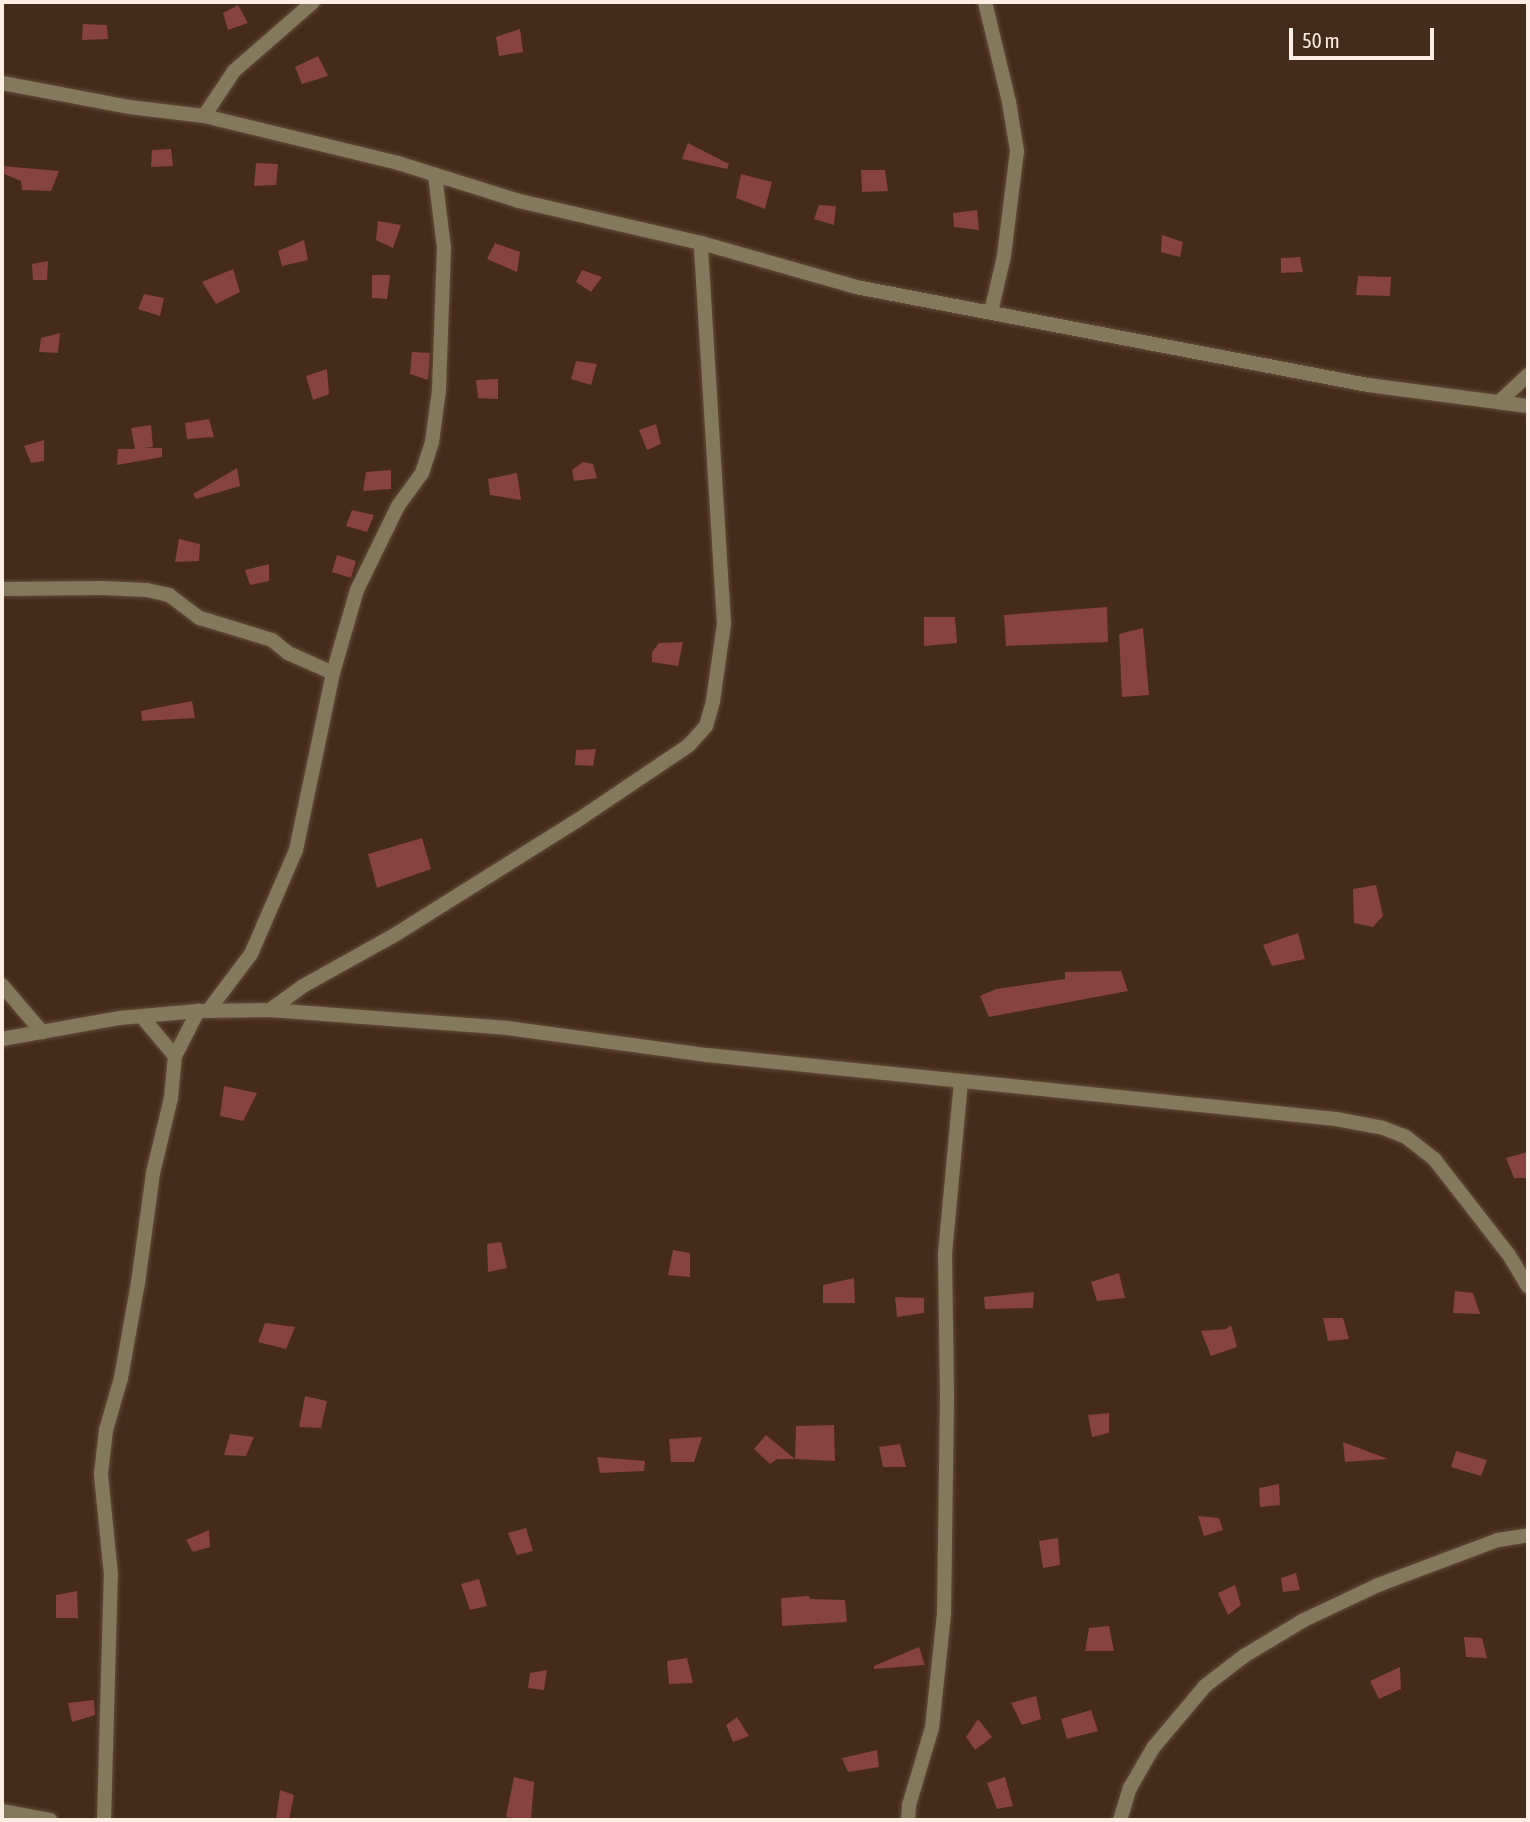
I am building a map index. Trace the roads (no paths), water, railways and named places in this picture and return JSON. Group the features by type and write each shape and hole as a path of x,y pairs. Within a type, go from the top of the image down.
{"street":[{"path":"204,116 234,71 313,2"},
{"path":"985,2 1017,151 1004,256 991,312"},
{"path":"2,83 115,105 204,116 435,175 519,201 701,243 856,287 1368,385 1528,406"},
{"path":"104,1820 111,1575 100,1474 106,1430 121,1378 138,1283 153,1172 172,1098 175,1056 203,1011 251,954 296,850 333,673 357,590 398,506 422,473 432,442 439,377 444,248 435,175"},
{"path":"270,1010 303,986 393,936 586,815 689,745 706,726 713,701 724,624 701,243"},
{"path":"1500,401 1528,375"},
{"path":"2,589 147,590 169,595 200,618 272,640 288,653 333,673"},
{"path":"2,985 42,1032"},
{"path":"2,1039 142,1017 203,1011 270,1010 507,1028 707,1055 1253,1109 1383,1128 1406,1137 1435,1160 1509,1255 1528,1287"},
{"path":"142,1017 175,1056"},
{"path":"908,1820 909,1805 932,1728 944,1613 947,1396 945,1254 961,1082"},
{"path":"1120,1820 1130,1788 1153,1748 1205,1686 1244,1656 1304,1620 1378,1586 1498,1540 1528,1535"},
{"path":"2,1811 50,1820"}]}
